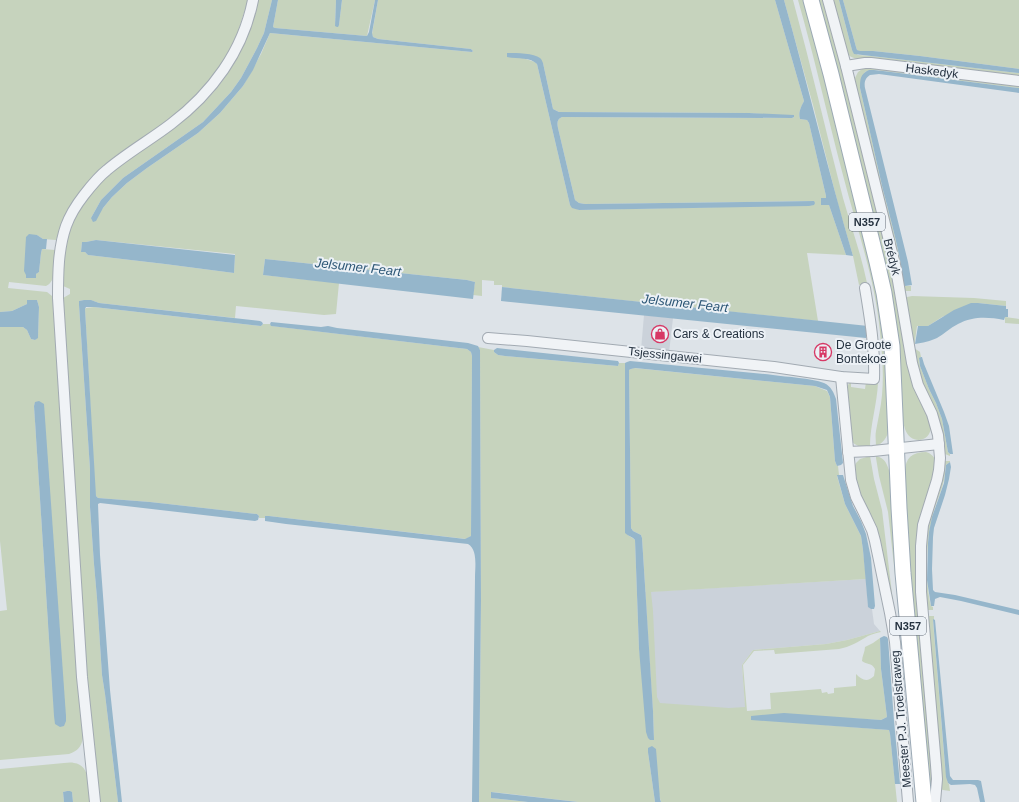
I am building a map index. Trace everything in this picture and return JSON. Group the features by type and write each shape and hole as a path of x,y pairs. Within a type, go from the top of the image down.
{"main road":[{"name":"Brédyk","path":"811,0 831,74 884,293 892,346 897,449"},
{"name":"Meester P.J. Troelstraweg","path":"897,449 903,573 924,802"}],"street":[{"path":"94,802 82,677 58,298 58,268 61,246 66,225 73,212 92,185 119,160 190,110 213,85 234,53 248,22 253,0"},
{"name":"Brédyk","path":"828,0 846,66 896,269 912,363 918,385 936,425 939,444"},
{"name":"Haskedyk","path":"846,66 871,63 1019,81"},
{"name":"Tsjessingawei","path":"488,338 767,366 841,377 874,379 871,328 865,288"},
{"path":"841,377 848,452 897,449 939,444 940,458 937,480 924,520 920,546 921,592 937,779 935,802"},
{"name":"Meester P.J. Troelstraweg","path":"848,452 853,489 873,536 895,642 908,802"}],"shaded area":[{"path":"644,315 673,318 669,353 641,350"},
{"path":"866,579 868,606 872,609 874,624 880,631 826,644 753,650 742,665 746,717 653,709 645,592"}],"green space":[{"path":"0,0 248,0 236,38 221,66 201,92 175,115 101,168 74,200 64,218 56,240 43,239 37,235 26,278 36,277 36,274 39,272 42,249 55,250 53,278 50,283 46,286 9,282 8,288 47,292 53,299 77,677 83,737 79,748 69,754 0,760 0,611 7,610 0,541 0,327 23,327 27,330 31,339 35,340 38,337 39,307 37,300 27,300 27,304 12,311 0,312","holes":["35,403 54,716 34,406"]},
{"path":"258,0 272,0 264,33 241,78 231,92 203,122 123,178 101,200 91,218 127,183 198,133 220,113 243,86 261,54 270,33 472,52 473,51 471,49 378,39 373,37 372,34 378,0 775,0 804,101 799,116 800,119 807,120 809,123 826,196 826,198 821,198 821,205 829,205 846,255 807,253 818,321 502,287 502,285 494,285 494,281 482,280 482,296 473,295 475,282 467,280 265,259 263,275 339,283 336,314 324,315 236,306 235,318 99,303 89,300 79,301 90,469 90,507 102,675 118,802 99,802 88,691 63,298 70,294 70,289 63,286 66,243 70,229 81,207 96,188 133,156 187,118 217,88 227,75 243,46","holes":["507,53 529,55 543,63 553,109 559,112 749,113 794,117 562,117 558,121 558,128 575,200 579,203 813,201 814,205 579,210 570,205 537,64","96,240 235,254 234,273 88,255 85,252 81,252 82,242"]},
{"path":"278,0 336,0 335,25 339,25 342,0 375,0 367,36 275,28 273,27"},
{"path":"784,0 793,0 843,198 867,283 859,285 853,256"},
{"path":"798,0 806,0 871,259 886,353 888,431 884,440 876,446 876,433 882,400 883,379 878,312 870,273"},
{"path":"816,0 825,0 931,426 928,436 920,440 911,438 904,425 899,352"},
{"path":"832,0 839,0 852,50 858,55 1019,73 1019,79 853,58 846,52"},
{"path":"843,0 1019,0 1019,69 920,56 859,51 856,47"},
{"path":"865,67 1019,84 1019,88 878,70 865,72 860,88 898,249 904,285 911,286 911,291 905,291 903,288 854,80 858,72"},
{"path":"907,297 974,298 1006,301 1006,306 978,303 942,317 928,326 917,326 914,348 906,299"},
{"path":"94,307 261,326 263,324 270,324 272,326 467,349 471,352 472,356 471,536 466,539 269,516 259,518 257,514 150,502 98,498 95,492 85,309"},
{"path":"1005,317 1019,319 1019,324 1005,323"},
{"path":"478,347 494,350 494,352 498,355 505,356 618,366 619,363 625,363 625,532 635,540 639,649 654,740 642,538 641,535 633,531 631,528 629,370 634,368 815,386 827,391 830,397 835,461 838,466 839,475 837,476 845,504 861,536 866,579 651,592 657,697 660,703 729,708 745,707 742,665 753,650 826,644 880,631 881,632 870,635 850,646 839,649 775,654 774,650 754,651 743,665 747,711 771,709 770,693 821,689 822,693 827,692 828,694 834,693 834,688 856,686 856,674 865,680 871,678 874,676 875,669 872,665 862,661 865,647 880,638 881,669 887,717 881,720 751,716 751,719 889,730 897,802 661,802 648,752 655,802 578,802 492,792 492,798 528,802 479,802 481,600 480,350"},
{"path":"914,348 920,352 920,366 942,419 950,456 945,454 919,378"},
{"path":"850,382 851,387 865,389 866,382 878,383 870,446 860,446 852,441 846,388"},
{"path":"926,452 934,457 935,460 935,471 923,511 933,786 929,802 908,569 905,472 906,463 910,457 917,453"},
{"path":"870,456 882,510 895,619 858,493 854,468 860,459"},
{"path":"876,456 884,460 890,473 898,601 888,512 879,476"},
{"path":"944,461 950,462 946,465 944,482 933,515 928,539 928,586 929,597 933,610 928,610 926,608 924,537"},
{"path":"929,616 934,616 933,621 945,766 950,791 941,789"},
{"path":"70,763 80,765 84,768 88,778 90,802 73,802 72,792 67,791 63,792 64,802 0,802 0,769"}],"water":[{"path":"272,0 278,0 273,27 275,28 367,36 375,0 378,0 372,33 373,37 378,39 471,49 473,51 270,33 253,70 243,86 220,113 198,133 127,183 112,197 103,208 96,221 93,222 91,218 101,200 123,178 203,122 231,92 241,78 264,33"},
{"path":"336,0 342,0 338,27 335,26"},
{"path":"775,0 784,0 853,256 846,255 829,205 821,205 821,198 826,198 826,196 809,123 807,120 800,119 799,116 804,101"},
{"path":"839,0 843,0 857,50 920,56 1019,69 1019,73 854,54"},
{"path":"507,53 529,54 537,56 541,59 553,109 559,112 749,113 794,115 792,118 562,117 558,121 558,128 575,200 579,203 814,201 815,203 814,205 809,206 579,210 572,208 570,205 537,64 527,59 507,57"},
{"path":"869,70 1019,88 1019,93 879,74 870,75 866,79 865,88 908,262 912,285 904,285 898,249 860,88 860,80 862,75"},
{"path":"29,234 47,239 46,249 42,249 39,272 36,274 36,278 26,278 24,271 26,237"},
{"path":"96,240 235,255 234,273 88,255 85,252 81,252 82,242"},
{"path":"265,259 467,280 475,282 473,299 263,275"},
{"path":"502,287 868,326 866,338 501,301"},
{"path":"27,300 37,300 39,307 38,338 35,340 31,339 27,330 23,327 0,327 0,312 12,311 27,304"},
{"path":"91,300 99,303 260,321 263,324 261,326 94,307 86,307 85,309 96,496 98,498 150,502 257,514 259,516 258,520 255,521 100,503 98,504 100,555 110,690 122,802 118,802 102,675 90,507 90,469 79,305 79,301"},
{"path":"971,303 1006,306 1006,309 1008,309 1008,317 1005,317 1004,320 975,318 964,321 935,339 915,344 918,326 928,326 954,310"},
{"path":"271,322 321,327 328,326 468,343 478,346 480,350 481,600 479,802 472,802 475,554 471,547 468,544 265,521 265,516 269,516 465,539 471,536 471,352 467,349 271,326"},
{"path":"497,348 618,361 619,363 618,366 505,356 498,355 494,352"},
{"path":"921,357 949,426 953,454 948,452 942,419 920,366 919,358"},
{"path":"630,361 755,373 813,380 824,383 833,392 836,399 843,463 837,466 835,461 830,397 827,390 815,386 635,368 629,370 631,528 633,531 641,535 642,538 654,740 650,740 648,738 646,732 639,649 635,540 625,533 625,363"},
{"path":"39,401 44,404 66,716 64,726 60,727 55,724 54,716 34,406 35,402"},
{"path":"950,462 951,467 949,479 934,528 932,569 933,590 935,592 955,595 1019,610 1019,615 940,597 935,599 934,606 931,606 927,580 929,532 932,517 944,483 946,465"},
{"path":"837,475 843,475 853,506 866,534 871,558 874,609 868,607 861,536 845,504"},
{"path":"933,619 935,620 950,776 953,780 981,781 985,802 980,802 975,785 951,785 948,783 946,777"},
{"path":"884,636 888,639 900,784 895,784 889,730 751,720 751,716 784,713 881,720 887,717 881,669 880,638"},
{"path":"652,746 656,749 661,802 655,802 648,752 648,748"},
{"path":"63,792 72,792 73,802 64,802"},
{"path":"491,792 578,802 528,802 491,798"}],"place":[{"name":"Cars & Creations","path":"660,334"},
{"name":"De Groote Bontekoe","path":"823,352"}],"water label":[{"name":"Jelsumer Feart","path":"358,267"},
{"name":"Jelsumer Feart","path":"685,303"}]}
